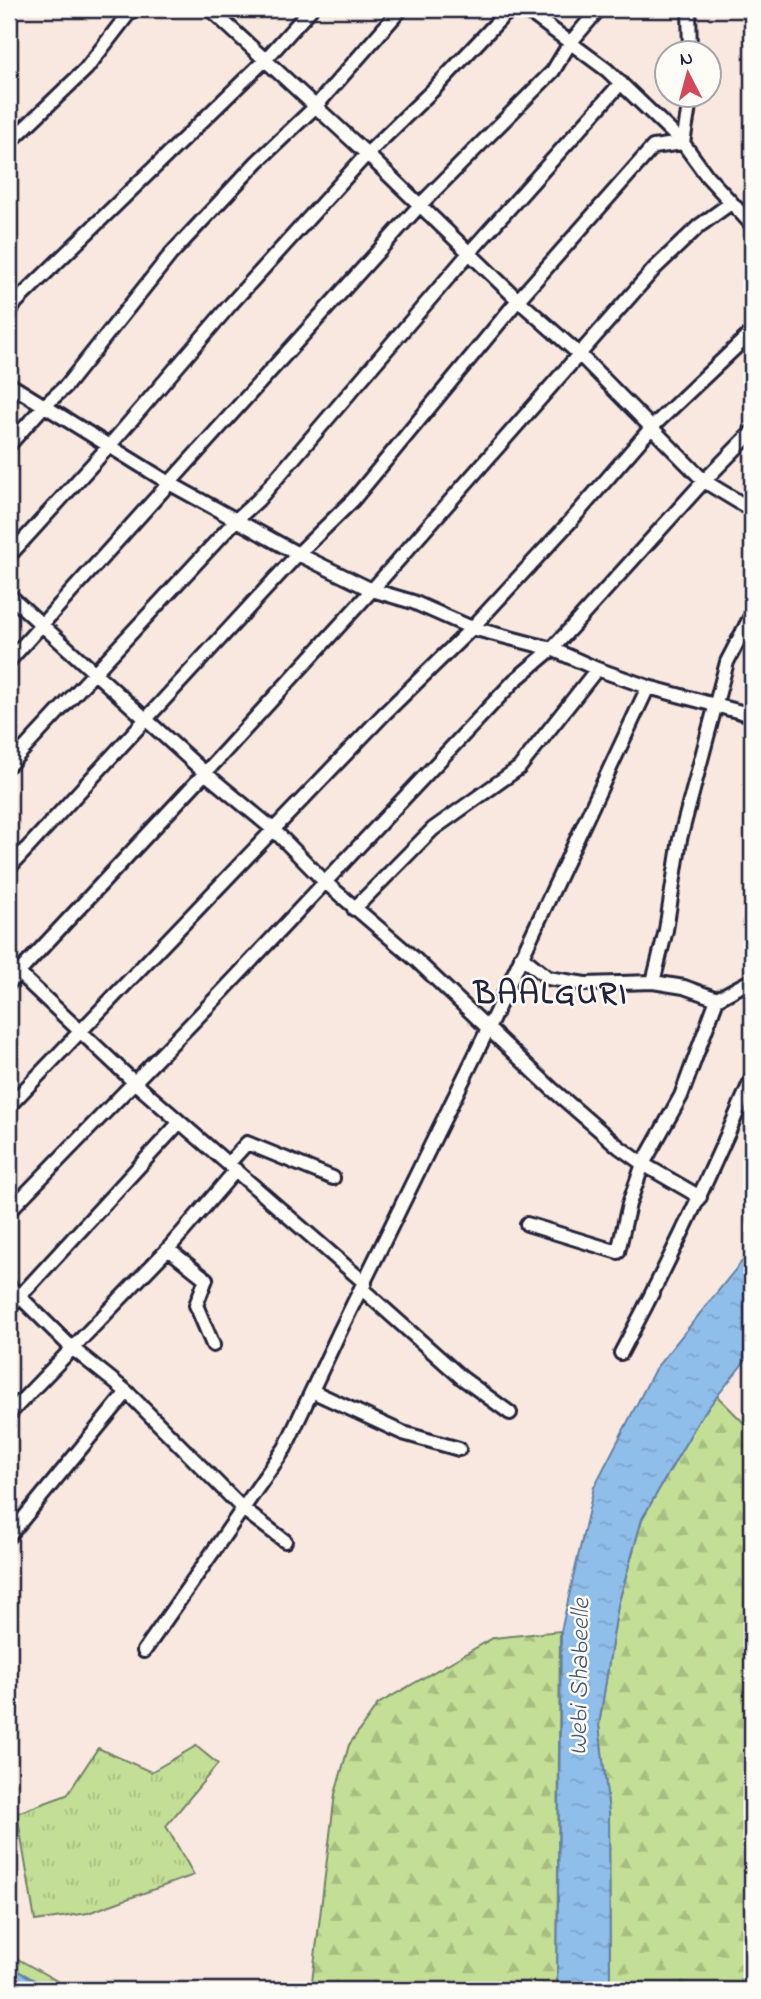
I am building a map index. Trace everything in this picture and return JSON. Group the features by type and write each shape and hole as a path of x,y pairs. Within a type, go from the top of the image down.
{"street":[{"path":"9,143 86,69 132,9"},
{"path":"210,9 368,154 518,300 579,354 704,481 752,510"},
{"path":"9,313 16,302 265,60 311,9"},
{"path":"9,445 66,386 171,254 257,162 315,107 401,9"},
{"path":"9,556 110,445 230,305 368,154 503,16 515,9 533,15 607,69 683,143 695,162 752,225"},
{"path":"9,662 420,205 553,71 570,43 599,9"},
{"path":"689,9 690,38"},
{"path":"9,765 237,519 258,500 470,252 621,83"},
{"path":"683,143 689,108"},
{"path":"9,868 298,554 353,500 518,300 653,147 683,143"},
{"path":"9,983 14,968 205,774 372,590 655,268 699,226 731,203"},
{"path":"9,1106 384,714 472,628 568,524 652,427 752,333"},
{"path":"9,384 169,483 298,554 372,590 413,602 472,628 552,649 648,687 752,715"},
{"path":"9,1210 135,1083 514,681 552,649 752,432"},
{"path":"9,595 205,774 274,830 325,882 416,960 552,1089 619,1147 700,1197"},
{"path":"653,982 666,930 680,839 727,663 752,614"},
{"path":"354,909 433,829 519,768 597,669"},
{"path":"144,1651 285,1448 488,1029 648,687"},
{"path":"521,957 548,978 585,984 653,982 684,987 717,999"},
{"path":"14,968 135,1083 232,1167 463,1378 510,1413"},
{"path":"527,1224 618,1252 629,1204 643,1164 681,1096 717,999 752,980"},
{"path":"621,1353 700,1197 752,1078"},
{"path":"9,1308 179,1123"},
{"path":"9,1414 168,1249 232,1167 247,1143 333,1178"},
{"path":"168,1249 206,1279 196,1305 213,1345"},
{"path":"9,1286 72,1348 127,1392 244,1510 285,1541"},
{"path":"312,1391 402,1433 459,1449"},
{"path":"9,1536 127,1392"}],"green space":[{"path":"717,1396 752,1431 752,1927 740,1990 610,1990 609,1813 599,1725 618,1605 642,1519 700,1418"},
{"path":"560,1631 557,1990 311,1990 335,1794 349,1745 378,1704 493,1638"},
{"path":"196,1746 218,1764 166,1826 194,1875 88,1913 35,1921 17,1813 67,1795 98,1748 151,1772"},
{"path":"9,1954 73,1990 52,1990 9,1966"}],"water":[{"name":"Webi Shabeelle","path":"752,1249 752,1352 700,1418 642,1519 618,1605 599,1725 609,1813 610,1990 557,1990 561,1631 594,1487 655,1369"},
{"path":"9,1966 52,1990 9,1990"}],"district":[{"name":"BAALGURI","path":"551,995"}]}
